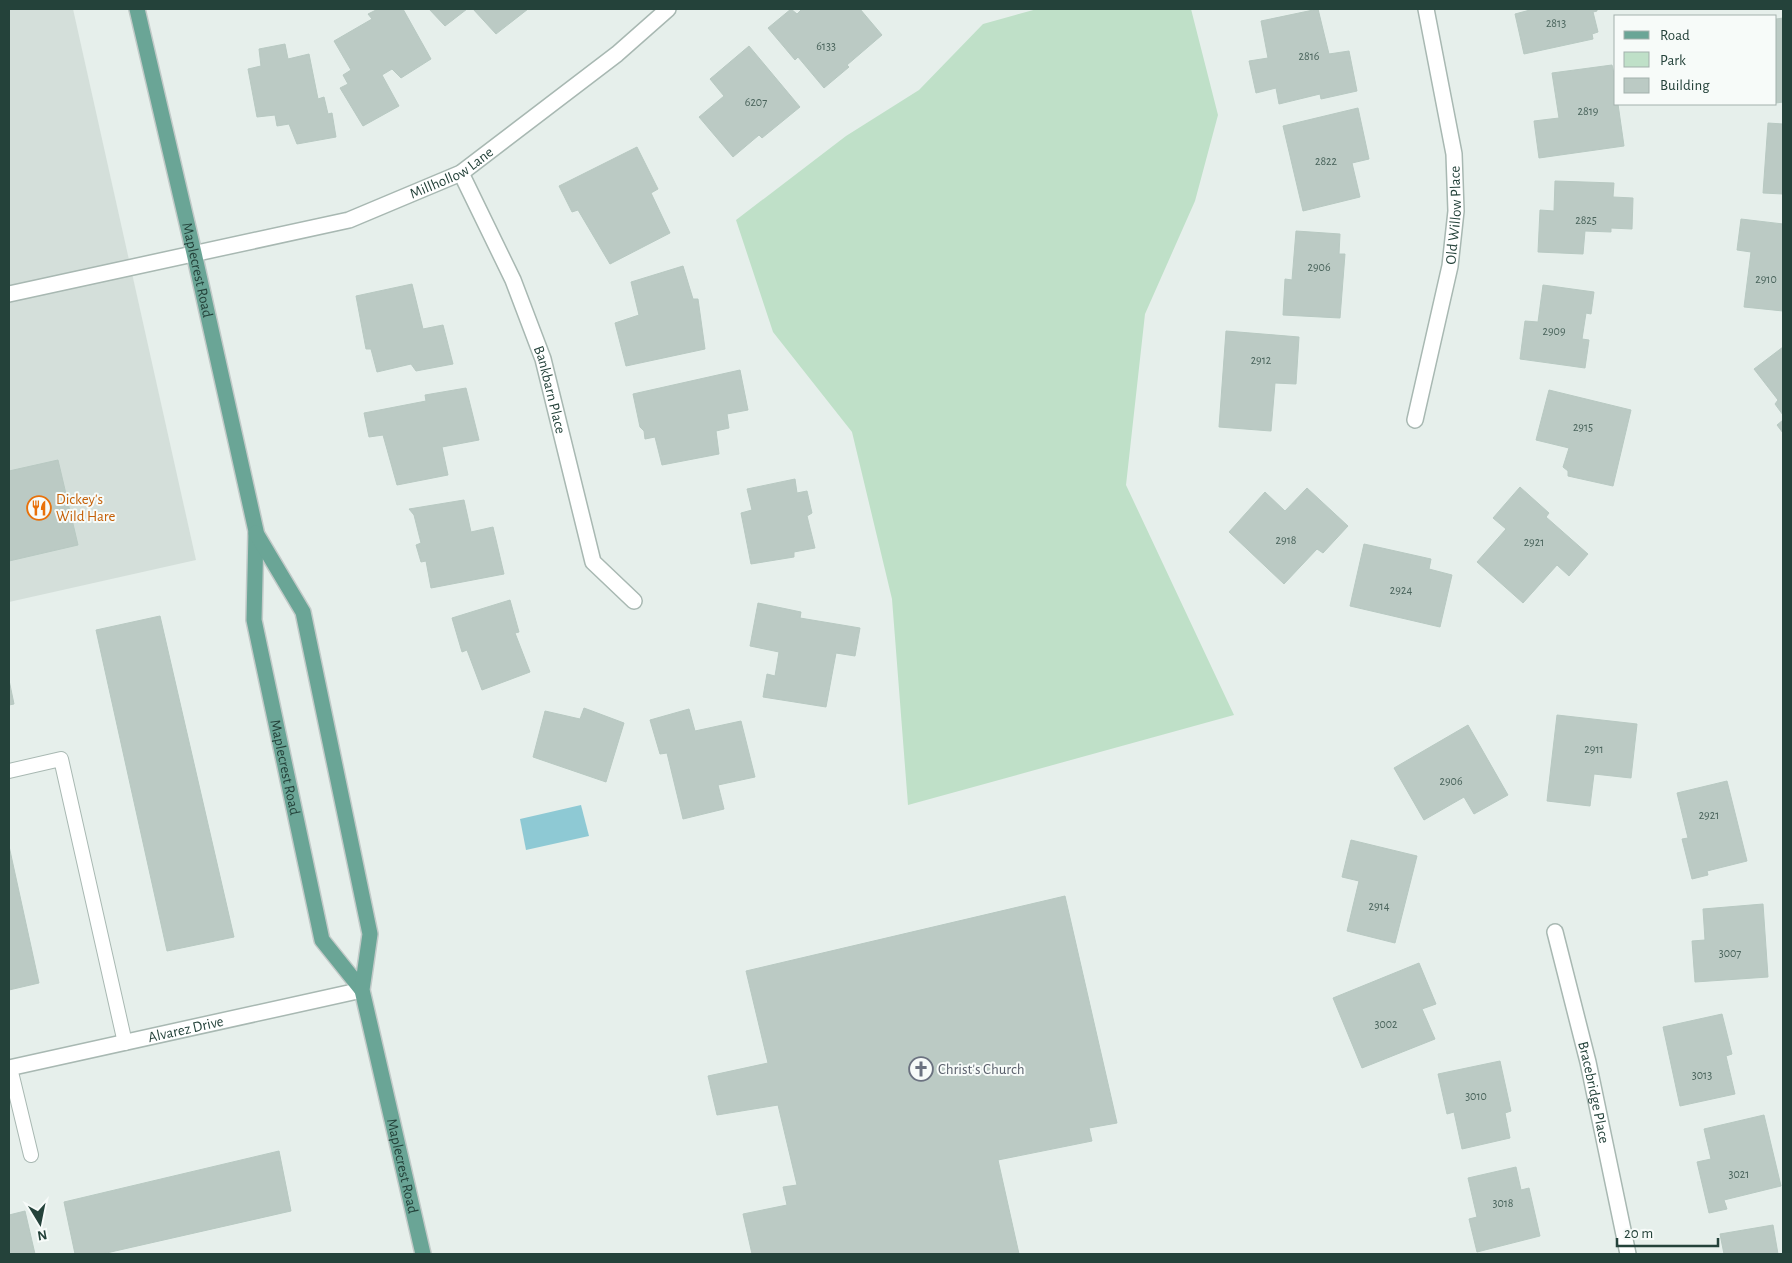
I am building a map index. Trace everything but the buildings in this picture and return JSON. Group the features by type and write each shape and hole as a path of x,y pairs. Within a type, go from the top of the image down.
{"main road":[{"name":"Maplecrest Road","path":"136,9 194,253 256,531 254,620 322,940 362,990"},
{"name":"Maplecrest Road","path":"256,531 303,612 370,934 362,990 423,1254"}],"street":[{"name":"Millhollow Lane","path":"9,294 349,220 461,173 617,54 668,9"},
{"name":"Old Willow Place","path":"1416,420 1450,266 1456,211 1454,154 1426,9"},
{"name":"Bankbarn Place","path":"461,173 513,280 543,358 593,562 634,602"},
{"name":"Bracebridge Place","path":"1555,932 1588,1062 1628,1254"},
{"name":"Alvarez Drive","path":"9,1068 362,990"}],"lane":[{"path":"9,771 61,759 125,1043"},
{"path":"9,1068 31,1155"}],"shaded area":[{"path":"9,9 73,9 196,560 9,602"}],"green space":[{"path":"1037,9 1191,9 1218,115 1195,201 1145,314 1126,485 1234,715 908,805 892,599 852,432 773,332 736,220 846,136 919,90 983,24"}],"water":[{"path":"581,805 589,836 526,850 520,819"}],"place":[{"name":"Dickey's Wild Hare","path":"39,508"},
{"name":"Christ's Church","path":"921,1069"}]}
